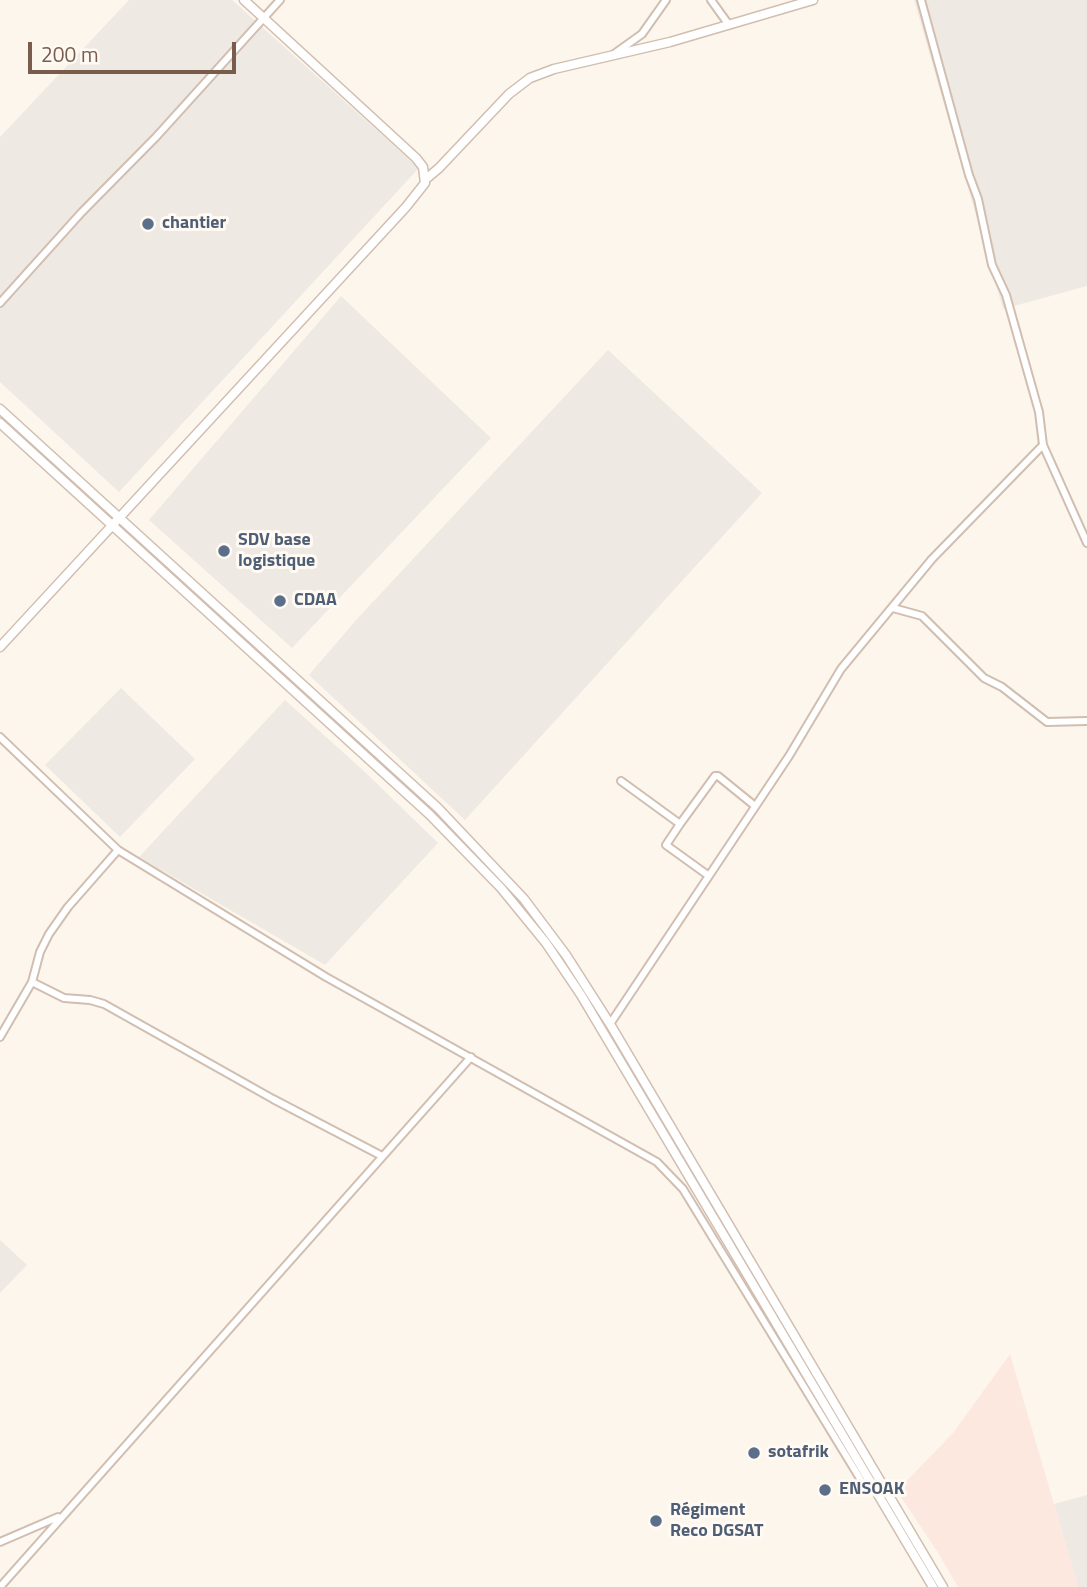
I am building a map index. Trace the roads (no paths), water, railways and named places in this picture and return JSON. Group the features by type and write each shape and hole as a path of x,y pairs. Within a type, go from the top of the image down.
{"street":[{"path":"244,0 416,158 423,167 426,179"},
{"path":"0,303 280,0"},
{"path":"614,54 642,34 666,0"},
{"path":"711,0 729,24"},
{"path":"0,647 406,207 422,189 426,179 439,169 509,94 530,78 554,68 670,42 813,0"},
{"path":"921,0 968,175 978,199 992,265 1006,295 1039,412 1043,445 1087,543"},
{"path":"0,409 116,522 454,838 501,888 546,943 581,995 879,1489 943,1587"},
{"path":"0,422 116,522 461,831 541,920 610,1024 933,1587"},
{"path":"610,1024 789,756 841,669 932,559 1043,445"},
{"path":"893,608 922,615 984,678 1002,687 1047,722 1087,721"},
{"path":"0,737 118,850 326,977 643,1153 671,1174 730,1264 860,1479 867,1489 879,1489"},
{"path":"709,876 666,845 715,776 755,806"},
{"path":"621,781 680,824"},
{"path":"0,1037 33,982 40,953 50,934 68,907 118,850"},
{"path":"33,982 64,998 104,1004 273,1099 382,1156"},
{"path":"0,1587 471,1057"},
{"path":"0,1542 63,1514"}],"place":[{"name":"chantier","path":"148,224"},
{"name":"SDV base logistique","path":"224,551"},
{"name":"CDAA","path":"280,601"},
{"name":"sotafrik","path":"754,1453"},
{"name":"ENSOAK","path":"825,1490"},
{"name":"Régiment Reco DGSAT","path":"656,1521"}]}
